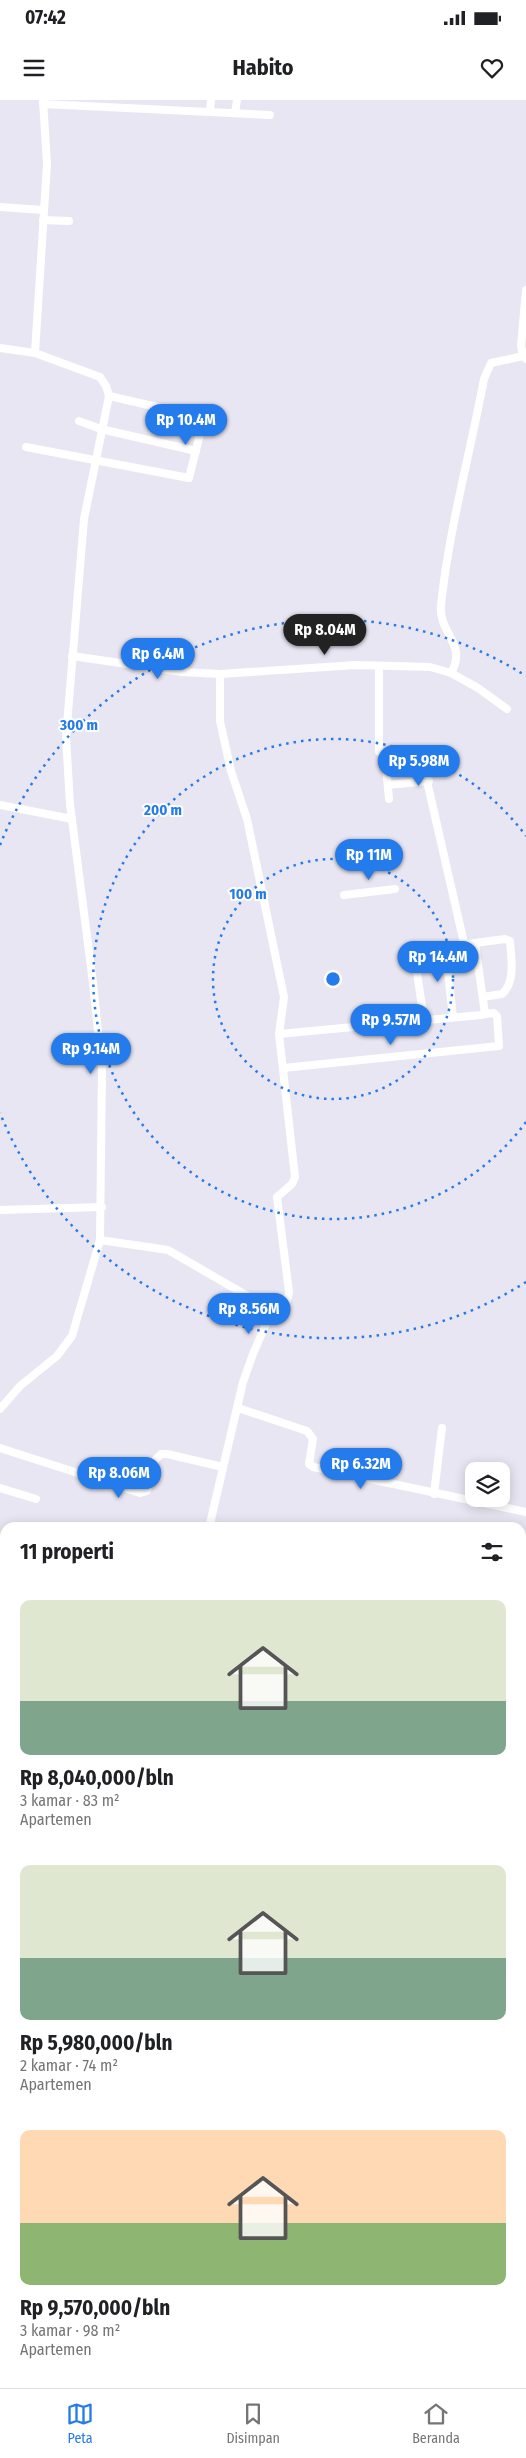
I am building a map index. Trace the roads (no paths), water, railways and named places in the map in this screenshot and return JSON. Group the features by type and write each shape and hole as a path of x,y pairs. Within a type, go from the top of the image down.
{"street":[{"path":"210,112 211,100"},
{"path":"235,114 237,100"},
{"path":"35,353 47,164 43,102 270,115"},
{"path":"0,207 43,210"},
{"path":"43,220 69,221"},
{"path":"451,673 455,666 457,653 442,620 440,607 450,544 484,379 491,363 524,357 522,323 526,290"},
{"path":"0,348 35,353 100,377 106,386 108,396 84,519 66,737 72,819 102,1069 102,1207 100,1240 72,1336 57,1356 20,1386 0,1409"},
{"path":"26,447 187,479 191,476 202,422 201,417 108,396"},
{"path":"79,421 101,429 196,451"},
{"path":"72,656 182,672 220,674 379,666 430,668 451,673 478,688 507,709"},
{"path":"379,666 379,752 386,756 420,753 429,781 464,943"},
{"path":"100,1240 168,1250 272,1310 283,1307 288,1302 289,1292 277,1197 292,1184 295,1177 279,1034 284,997 247,819 230,770 220,721 220,674"},
{"path":"386,756 389,799"},
{"path":"388,785 429,781"},
{"path":"0,805 72,819"},
{"path":"344,895 395,889"},
{"path":"424,1020 414,952 464,943 505,939 510,941 512,972 508,986 502,994 483,997"},
{"path":"475,943 485,1014"},
{"path":"445,946 453,1017"},
{"path":"279,1034 494,1013 497,1016 499,1046 283,1068"},
{"path":"0,1210 102,1207"},
{"path":"209,1522 253,1354 272,1310"},
{"path":"238,1408 307,1431 313,1439 309,1458 309,1464 313,1467 526,1512"},
{"path":"434,1494 442,1428"},
{"path":"0,1448 140,1493 147,1491 155,1460 161,1454 223,1467"},
{"path":"0,1488 36,1499"}]}
